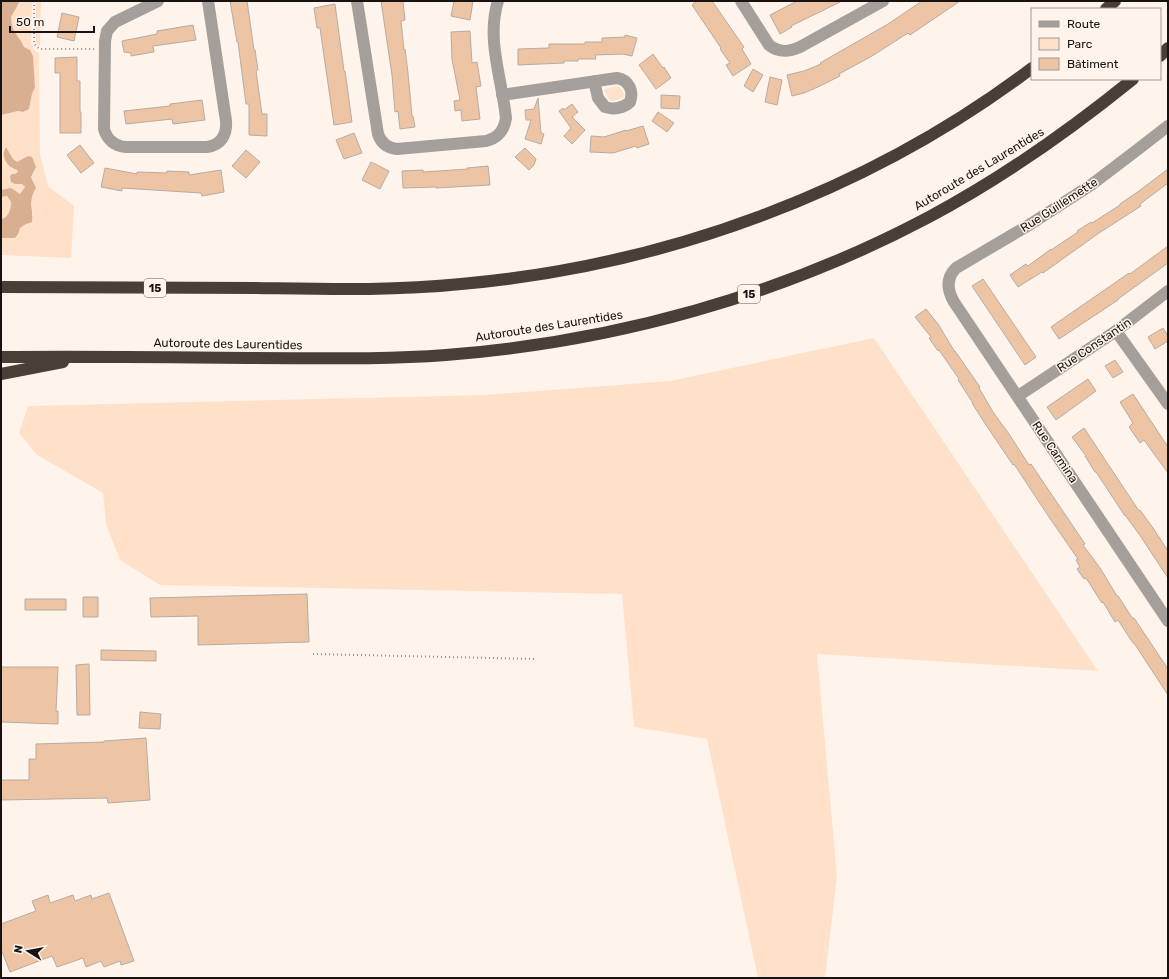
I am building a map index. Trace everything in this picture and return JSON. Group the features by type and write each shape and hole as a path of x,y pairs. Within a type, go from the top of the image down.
{"highway":[{"path":"1107,8 1116,1"},
{"name":"15","path":"1,287 401,288 474,283 540,274 598,263 639,254 706,235 755,218 807,197 878,164 918,143 990,99 1031,69"},
{"name":"Autoroute des Laurentides","path":"1,356 368,358 446,355 515,348 633,327 723,303 802,275 854,254 919,222 968,195 1028,158 1077,123 1132,80"},
{"path":"1,374 93,356"}],"street":[{"path":"158,1 115,22 108,28 106,34 104,129 109,139 118,146 207,148 215,146 223,138 226,130 226,121 208,1"},
{"path":"357,1 377,130 379,138 386,146 393,148 486,141 501,133 505,122 505,112 493,34 494,19 498,1"},
{"path":"740,1 769,44 776,49 788,51 795,50 807,44 883,1"},
{"path":"502,95 594,81"},
{"name":"Rue Guillemette","path":"948,281 956,268 1029,226 1086,188 1119,165 1168,126"},
{"name":"Rue Carmina","path":"948,281 949,292 954,302 1168,621"},
{"name":"Rue Constantin","path":"1018,396 1116,331 1168,291"},
{"path":"1116,331 1168,404"}],"path":[{"path":"34,1 34,44 37,47 40,49 96,49"},
{"path":"313,654 536,659"}],"green space":[{"path":"20,1 32,1 31,43 34,49 39,53 40,154 48,186 74,206 71,258 1,255 1,238 18,234 19,228 26,224 33,215 31,200 36,188 31,176 34,173 28,156 17,162 13,160 6,147 11,168 19,172 15,174 15,184 22,184 25,187 20,194 16,191 6,189 1,190 1,115 18,111 23,112 29,109 35,86 33,56 24,47 12,25 11,17"},
{"path":"36,1 41,1 40,45 38,46 36,44"},
{"path":"617,86 622,90 624,97 610,101 604,91 605,89"},
{"path":"7,196 11,201 11,207 8,214 2,219 1,197"},
{"path":"874,338 1098,671 817,654 837,876 825,978 758,978 707,739 634,727 622,594 160,585 120,560 106,524 103,493 37,455 19,433 28,406 485,395 670,381"}],"shaded area":[{"path":"1,1 20,1 11,17 12,25 24,47 30,50 33,56 35,87 29,109 23,112 18,111 1,115"},
{"path":"6,147 13,159 17,162 28,156 32,157 36,167 31,177 36,188 31,202 32,222 20,228 15,238 1,238 1,217 3,219 8,214 11,202 7,196 1,197 1,190 11,188 20,194 25,187 22,184 15,184 11,182 10,176 18,172 8,164 4,157 4,150"}],"building":[{"path":"230,1 247,1 258,70 256,71 262,114 267,114 267,136 249,135 249,104 246,104 238,42"},
{"path":"381,1 403,1 405,20 401,21 412,116 415,127 400,129 398,111 395,112 392,75"},
{"path":"454,1 473,1 470,20 451,16"},
{"path":"697,1 712,1 744,47 742,49 751,64 733,76 726,65 730,63 692,5"},
{"path":"797,1 842,1 791,26 792,27 780,34 770,15"},
{"path":"922,1 960,1 910,35 908,33 872,56 839,74 840,76 804,93 792,96 787,75 804,71 821,64 820,63 888,24"},
{"path":"335,4 352,122 334,125 320,28 317,28 314,8"},
{"path":"62,13 79,17 74,41 57,37"},
{"path":"193,25 196,40 153,46 154,52 131,56 131,53 124,52 122,41 157,34 157,31"},
{"path":"470,31 472,63 477,62 481,86 476,87 480,119 462,121 461,110 455,111 454,101 460,100 452,59 451,32"},
{"path":"625,35 637,38 632,56 623,54 595,55 596,59 578,59 578,61 564,61 564,63 518,65 518,49 549,48 549,44 585,44 585,42 602,42 602,38 625,37"},
{"path":"653,54 671,78 656,89 639,65"},
{"path":"77,57 77,81 80,81 81,133 60,133 60,73 55,73 55,58"},
{"path":"753,69 763,75 753,92 744,86"},
{"path":"770,77 782,80 777,105 765,102"},
{"path":"661,95 680,96 679,109 661,108"},
{"path":"538,98 541,133 544,134 541,144 525,139 531,120 526,120 525,110 534,109"},
{"path":"202,100 205,120 173,124 172,119 126,124 124,111 170,106 170,104"},
{"path":"572,104 578,112 572,117 585,130 572,144 564,136 571,128 559,111 563,108 564,110"},
{"path":"658,112 674,123 667,132 652,121"},
{"path":"643,126 649,144 637,148 636,146 613,153 590,152 591,136 604,137"},
{"path":"354,133 362,153 344,159 336,140"},
{"path":"80,145 94,163 81,173 67,155"},
{"path":"525,148 536,159 534,165 529,170 515,157"},
{"path":"246,150 260,162 246,178 232,166"},
{"path":"371,162 389,171 380,189 362,180"},
{"path":"488,166 490,185 403,188 402,171 423,170 423,172"},
{"path":"105,168 137,174 137,172 167,173 167,171 189,172 189,175 221,170 224,192 202,196 201,193 122,188 122,191 101,187"},
{"path":"1168,169 1168,183 1140,204 1141,206 1099,233 1043,273 1042,272 1018,287 1010,275 1026,264 1028,266 1078,232 1077,231 1120,205"},
{"path":"1168,246 1168,263 1118,300 1059,339 1051,327 1129,273 1130,274"},
{"path":"983,279 1036,357 1025,365 972,286"},
{"path":"926,309 938,324 955,352 980,387 979,388 993,412 1029,465 1031,464 1085,544 1083,545 1100,568 1117,596 1133,619 1134,618 1168,669 1168,695 1118,620 1115,622 1086,578 1084,579 1077,569 1080,567 1076,560 1078,559 984,422 958,380 959,379 929,338 931,337 915,317"},
{"path":"1163,328 1168,336 1168,341 1155,349 1148,337"},
{"path":"1115,360 1123,372 1113,378 1105,366"},
{"path":"1088,379 1096,391 1056,420 1047,407"},
{"path":"1133,394 1168,447 1168,473 1144,440 1140,443 1129,427 1133,423 1120,402"},
{"path":"1084,428 1139,511 1140,510 1168,551 1168,578 1072,437"},
{"path":"307,594 309,642 198,645 198,616 151,617 150,598"},
{"path":"83,597 98,597 98,617 83,617"},
{"path":"25,599 66,599 66,610 25,610"},
{"path":"101,650 156,651 156,661 101,660"},
{"path":"89,664 90,715 77,715 76,665"},
{"path":"1,667 58,667 56,711 58,711 58,724 1,722"},
{"path":"140,712 161,714 160,729 139,728"},
{"path":"146,738 150,800 108,803 107,798 1,800 1,780 29,780 29,759 36,759 36,744 104,742"},
{"path":"109,893 134,961 121,965 120,961 104,967 101,961 86,967 83,958 57,967 52,956 10,972 1,949 1,924 36,911 32,901 48,895 50,903 73,895 75,901 91,895 92,899"}]}
